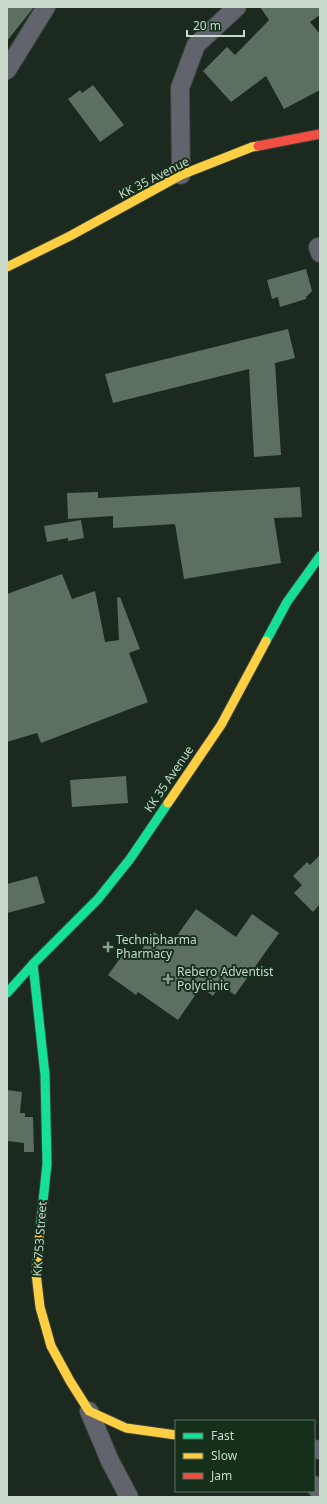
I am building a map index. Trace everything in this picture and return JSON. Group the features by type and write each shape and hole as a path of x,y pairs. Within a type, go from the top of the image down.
{"main road":[{"name":"KK 35 Avenue","path":"7,267 70,236 181,175 252,147 320,134"},
{"name":"KK 35 Avenue","path":"7,993 33,964 98,899 130,859 221,725 287,602 320,556"},
{"name":"KK 753 Street","path":"33,964 45,1083 47,1164 36,1273 40,1307 51,1346 70,1382 89,1411"},
{"path":"89,1411 126,1428 175,1435"}],"street":[{"path":"7,70 46,7"},
{"path":"181,175 180,88 196,45 237,7"},
{"path":"89,1411 110,1460 130,1497"}],"building":[{"path":"7,7 34,7 7,41"},
{"path":"260,7 320,7 320,15 310,22 320,34 320,90 284,109 266,76 231,102 203,71 227,47 235,55 269,20"},
{"path":"93,85 124,125 100,142 68,99 80,90 82,93"},
{"path":"306,269 312,291 306,299 280,307 278,297 272,299 267,280"},
{"path":"288,329 295,358 275,363 281,455 254,457 249,369 113,403 105,374"},
{"path":"300,487 302,517 274,518 281,563 184,579 175,524 113,528 113,516 68,519 67,493 98,492 98,498"},
{"path":"81,520 84,538 68,541 68,538 47,542 44,526"},
{"path":"62,574 72,599 95,591 105,642 119,640 117,598 120,597 140,649 129,653 148,702 41,743 37,733 7,742 7,594"},
{"path":"126,776 128,803 72,807 70,780"},
{"path":"320,855 320,904 313,912 294,893 302,885 293,876 307,862 310,865"},
{"path":"37,876 45,903 7,913 7,884"},
{"path":"196,909 236,937 252,914 279,933 235,995 220,985 213,996 201,987 178,1020 138,992 136,995 108,975 126,950 136,958 154,932 171,944"},
{"path":"7,1090 22,1092 20,1113 25,1113 25,1117 33,1117 34,1152 24,1152 24,1143 7,1141"}],"traffic: fast":[{"path":"266,641 287,602 320,556"},
{"path":"7,993 33,964 98,899 130,859 168,803"},
{"path":"33,964 45,1075 47,1164 40,1230"}],"traffic: slow":[{"path":"7,267 70,236 181,175 258,146"},
{"path":"168,803 221,725 266,641"},
{"path":"40,1230 36,1273 40,1307 51,1346 70,1381 89,1411 126,1428 175,1435"}],"traffic: jam":[{"path":"258,146 320,134"}],"place":[{"name":"Technipharma Pharmacy","path":"108,947"},
{"name":"Rebero Adventist Polyclinic","path":"168,979"}]}
